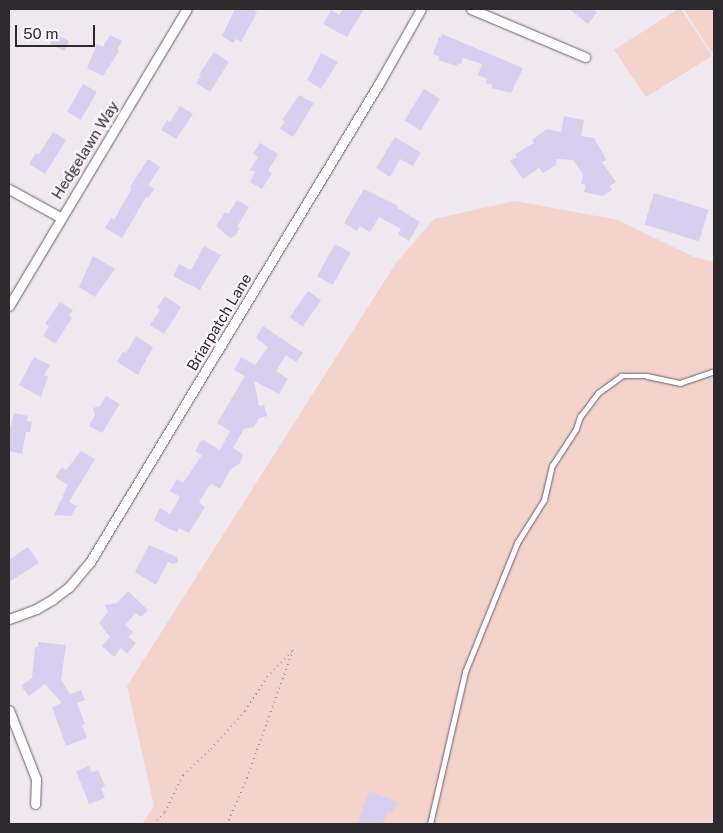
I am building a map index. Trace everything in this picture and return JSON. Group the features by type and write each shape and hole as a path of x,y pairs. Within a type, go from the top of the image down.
{"street":[{"name":"Hedgelawn Way","path":"9,306 60,217 187,9"},
{"name":"Briarpatch Lane","path":"9,620 53,599 69,587 90,562 378,85 421,9"},
{"path":"470,9 585,58"},
{"path":"9,189 60,217"},
{"path":"9,710 36,780 35,804"}],"lane":[{"path":"430,824 465,672 517,543 544,500 552,466 576,429 580,417 598,393 621,376 647,376 680,384 714,371"}],"path":[{"path":"153,824 165,812 183,775 211,749 245,711 267,677 292,650 247,778 227,824"}],"shaded area":[{"path":"678,9 681,9 712,56 646,97 614,50"},
{"path":"684,9 714,9 714,53 711,52"},
{"path":"515,201 618,220 694,257 714,262 714,824 142,824 154,806 127,686 396,263 434,219"}],"building":[{"path":"235,9 253,9 257,12 241,42 236,39 233,43 222,36"},
{"path":"343,9 364,9 347,37 323,24 331,10 339,15"},
{"path":"569,9 592,9 597,12 588,24"},
{"path":"55,34 69,41 64,51 50,44"},
{"path":"442,34 523,68 511,93 491,88 493,85 486,83 487,79 478,75 482,64 463,58 461,64 458,63 457,66 438,60 440,57 433,54 439,37 441,38"},
{"path":"110,35 122,41 117,50 119,51 103,76 87,68 97,44 103,47"},
{"path":"214,52 229,62 210,92 196,83"},
{"path":"321,53 338,62 321,89 307,80"},
{"path":"83,84 97,92 81,120 67,112"},
{"path":"424,89 440,99 421,130 404,120"},
{"path":"299,95 314,103 293,137 280,129 285,121 282,120"},
{"path":"180,106 193,114 176,139 161,130 167,120 170,122"},
{"path":"564,116 584,120 581,136 594,138 605,157 606,160 602,162 616,182 610,186 612,190 603,196 584,192 586,185 581,184 583,174 573,160 557,159 556,165 543,173 539,168 523,179 510,161 517,157 515,154 534,143 532,140 547,129 561,132"},
{"path":"53,132 66,140 45,174 29,164 36,153 39,154"},
{"path":"395,137 421,153 413,166 400,159 390,177 376,168"},
{"path":"260,143 278,154 268,171 272,173 262,189 250,182 255,172 250,170 258,157 253,154"},
{"path":"148,159 160,167 148,185 154,189 148,198 146,197 122,238 105,228 111,218 114,220 132,188 130,187"},
{"path":"364,189 398,206 397,208 420,222 409,241 398,234 401,229 379,217 370,232 360,226 357,231 344,223"},
{"path":"654,193 709,210 699,241 644,225"},
{"path":"237,200 249,207 237,227 240,228 235,236 230,238 216,226 225,212 228,214"},
{"path":"335,244 351,253 333,285 317,276"},
{"path":"204,246 221,255 200,290 173,276 179,264 191,270"},
{"path":"93,256 115,269 95,297 79,287"},
{"path":"308,291 321,300 303,326 290,317"},
{"path":"165,296 181,307 164,334 150,325 160,310 157,308"},
{"path":"60,302 73,310 69,316 72,318 55,344 43,336 49,326 45,324"},
{"path":"263,326 303,353 296,362 286,355 276,371 288,379 279,394 254,381 259,406 264,405 267,416 259,418 254,427 244,429 233,448 243,454 240,463 230,470 220,489 212,484 209,486 199,502 205,507 189,533 179,528 177,532 165,527 154,520 160,508 170,514 180,497 170,491 177,479 183,483 202,455 195,451 200,442 203,440 220,450 230,431 217,423 245,376 234,370 241,357 255,365 268,347 256,338"},
{"path":"136,336 153,347 138,375 117,362 123,352 126,353"},
{"path":"34,357 50,365 44,375 48,377 41,397 19,385"},
{"path":"106,396 120,404 102,433 89,426 95,415 93,408 100,406"},
{"path":"14,413 28,416 27,421 32,422 30,432 26,432 22,454 9,451 9,426 11,426"},
{"path":"81,451 95,459 69,502 77,506 71,516 54,515 68,485 55,477 62,467 66,470"},
{"path":"149,545 177,557 178,562 173,564 168,562 156,585 135,572"},
{"path":"28,547 39,563 9,582 9,560"},
{"path":"128,591 148,610 141,617 136,613 125,625 133,632 129,637 136,643 127,654 121,648 114,657 102,646 110,637 99,623 108,612 105,605 117,603"},
{"path":"38,642 66,645 61,680 70,694 81,690 85,700 77,703 85,724 82,725 87,738 66,746 52,707 62,703 45,684 29,696 21,686 32,678 35,647 38,647"},
{"path":"89,766 92,772 98,770 105,786 101,788 105,798 89,804 76,771"},
{"path":"369,791 397,802 392,813 388,811 383,824 357,824"}]}
